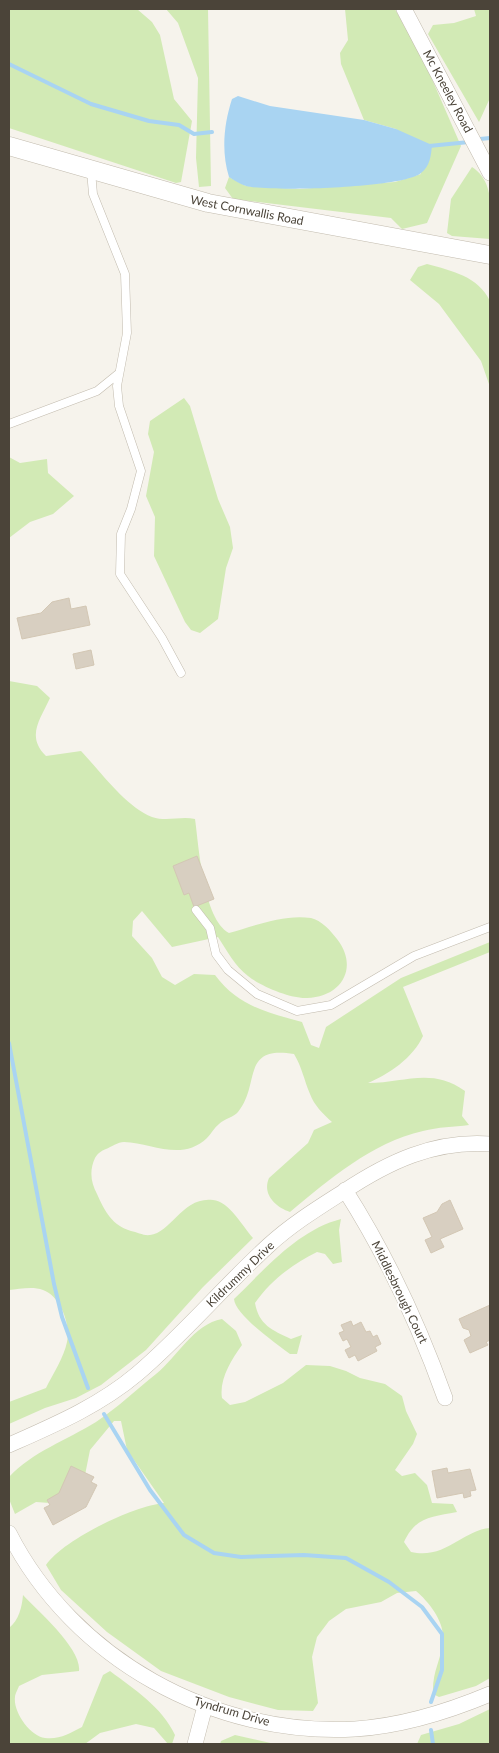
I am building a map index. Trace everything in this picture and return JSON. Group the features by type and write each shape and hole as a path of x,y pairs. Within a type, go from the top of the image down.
{"street":[{"name":"Mc Kneeley Road","path":"404,9 490,173"},
{"name":"West Cornwallis Road","path":"9,146 208,203 490,255"},
{"name":"Kildrummy Drive","path":"9,1445 88,1407 136,1375 271,1243 345,1190 384,1166 410,1154 463,1143 490,1144"},
{"name":"Middlesbrough Court","path":"345,1190 375,1240 406,1300 445,1398"},
{"name":"Tyndrum Drive","path":"9,1533 21,1556 45,1591 96,1642 158,1684 205,1706 288,1726 355,1728 438,1715 490,1694"},
{"path":"195,1744 205,1706"}],"lane":[{"path":"91,171 93,194 125,274 127,333 118,374 119,406 141,470 131,509 121,534 120,574 155,626 181,673"},
{"path":"9,424 97,392 118,374"},
{"path":"196,910 210,928 216,954 228,970 258,994 297,1010 331,1005 414,956 490,927"}],"green space":[{"path":"9,9 137,9 152,22 160,35 174,99 192,121 181,182 176,183 9,128"},
{"path":"166,9 208,9 211,186 199,187 196,158 198,78 178,23"},
{"path":"345,9 395,9 425,63 461,146 427,223 402,229 391,218 233,199 225,188 229,177 246,186 299,189 395,182 421,174 396,129 364,120 341,64 340,53 348,40"},
{"path":"474,9 490,9 490,98 479,122 428,34 433,25 454,23 476,16"},
{"path":"472,167 485,181 488,190 491,209 490,239 452,236 447,233 451,199"},
{"path":"427,264 455,272 471,280 479,286 490,301 490,387 481,361 439,304 410,280 418,267"},
{"path":"184,398 190,406 218,499 230,527 233,548 226,568 218,619 200,633 191,630 185,622 154,556 155,517 146,496 154,452 148,434 150,421"},
{"path":"9,457 20,463 47,459 48,473 74,496 53,514 30,522 9,538"},
{"path":"9,681 37,686 50,698 39,721 36,735 40,749 46,756 81,751 123,797 142,812 158,818 195,819 208,898 213,913 220,925 229,933 280,919 311,918 322,923 332,933 347,960 343,979 338,986 330,992 319,996 300,998 268,988 253,980 235,963 218,937 172,947 142,911 133,921 132,936 152,958 162,977 175,985 194,974 215,975 224,986 243,1001 276,1015 302,1022 311,1045 319,1048 326,1027 401,978 490,942 490,952 403,987 423,1036 419,1044 400,1064 368,1083 429,1078 453,1084 465,1091 462,1116 469,1125 429,1130 386,1144 336,1175 290,1212 279,1207 271,1199 267,1189 269,1178 308,1143 314,1130 332,1122 314,1102 294,1054 277,1053 266,1055 259,1061 254,1069 245,1101 238,1112 221,1122 207,1138 197,1145 177,1150 124,1142 98,1153 92,1168 93,1186 106,1212 124,1228 145,1235 158,1233 193,1204 203,1200 213,1200 225,1205 253,1238 203,1287 146,1350 101,1385 76,1398 45,1408 9,1424 9,1402 46,1388 63,1354 68,1335 66,1320 60,1305 49,1293 35,1288 9,1290"},
{"path":"341,1219 339,1230 342,1262 333,1264 325,1254 317,1252 283,1273 255,1303 260,1317 267,1326 291,1339 302,1335 297,1354 290,1354 249,1321 236,1306 234,1299 270,1263 296,1241 325,1224"},
{"path":"222,1319 236,1331 242,1345 230,1364 222,1384 222,1398 230,1405 245,1402 283,1383 306,1365 330,1366 346,1371 360,1378 385,1384 402,1396 406,1411 417,1434 413,1444 395,1470 402,1476 415,1473 427,1485 432,1503 453,1504 457,1512 432,1517 419,1522 404,1542 411,1552 434,1552 480,1530 490,1528 490,1678 476,1686 439,1697 433,1694 435,1672 443,1641 439,1620 431,1607 416,1591 397,1593 381,1602 346,1609 329,1621 317,1637 312,1657 318,1703 313,1711 278,1710 229,1697 161,1671 107,1632 61,1590 46,1565 55,1555 83,1535 118,1517 135,1510 164,1503 127,1450 121,1421 114,1421 90,1450 85,1475 50,1503 36,1502 15,1514 9,1499 9,1477 39,1453 104,1417 164,1367 194,1334 212,1322"},
{"path":"23,1595 67,1642 74,1652 79,1671 42,1675 19,1686 15,1696 15,1703 20,1716 28,1728 39,1736 55,1738 64,1736 82,1727 103,1675 110,1671 147,1699 163,1716 175,1735 172,1744 168,1744 154,1728 136,1724 100,1733 85,1744 9,1744 9,1628 19,1613"},
{"path":"490,1709 490,1744 417,1744 421,1735 459,1724"},
{"path":"235,1735 275,1744 220,1744 221,1741"}],"water":[{"path":"238,96 270,106 364,120 396,129 432,145 430,160 421,173 410,178 390,182 282,189 246,186 229,177 224,147 227,118 232,99"}],"building":[{"path":"69,598 71,609 86,606 90,625 22,639 17,618 41,613 52,602"},
{"path":"91,650 94,665 76,669 73,654"},
{"path":"197,856 214,899 194,907 189,893 184,895 173,866"},
{"path":"450,1200 463,1229 440,1239 444,1247 431,1253 425,1240 432,1237 423,1218 437,1212 442,1204"},
{"path":"490,1305 490,1340 486,1342 488,1345 470,1353 464,1340 471,1336 469,1330 463,1328 459,1319"},
{"path":"351,1321 353,1326 361,1322 366,1332 370,1331 373,1337 377,1335 381,1344 375,1347 377,1351 358,1361 355,1355 349,1358 345,1350 351,1347 347,1339 343,1341 339,1333 344,1331 341,1325"},
{"path":"71,1466 94,1477 91,1482 97,1485 86,1507 53,1525 44,1508 50,1505 47,1500 59,1493"},
{"path":"447,1468 448,1473 470,1469 476,1490 470,1491 471,1496 464,1498 463,1493 437,1498 432,1471"}],"waterway":[{"path":"9,64 91,104 149,121 179,125 194,134 212,132"},
{"path":"480,139 490,138"},
{"path":"429,146 469,142"},
{"path":"9,1043 54,1284 62,1317 88,1388"},
{"path":"104,1414 150,1490 184,1535 214,1553 241,1557 304,1555 346,1558 389,1582 422,1607 442,1634 442,1670 431,1702"},
{"path":"431,1730 433,1744"}]}
